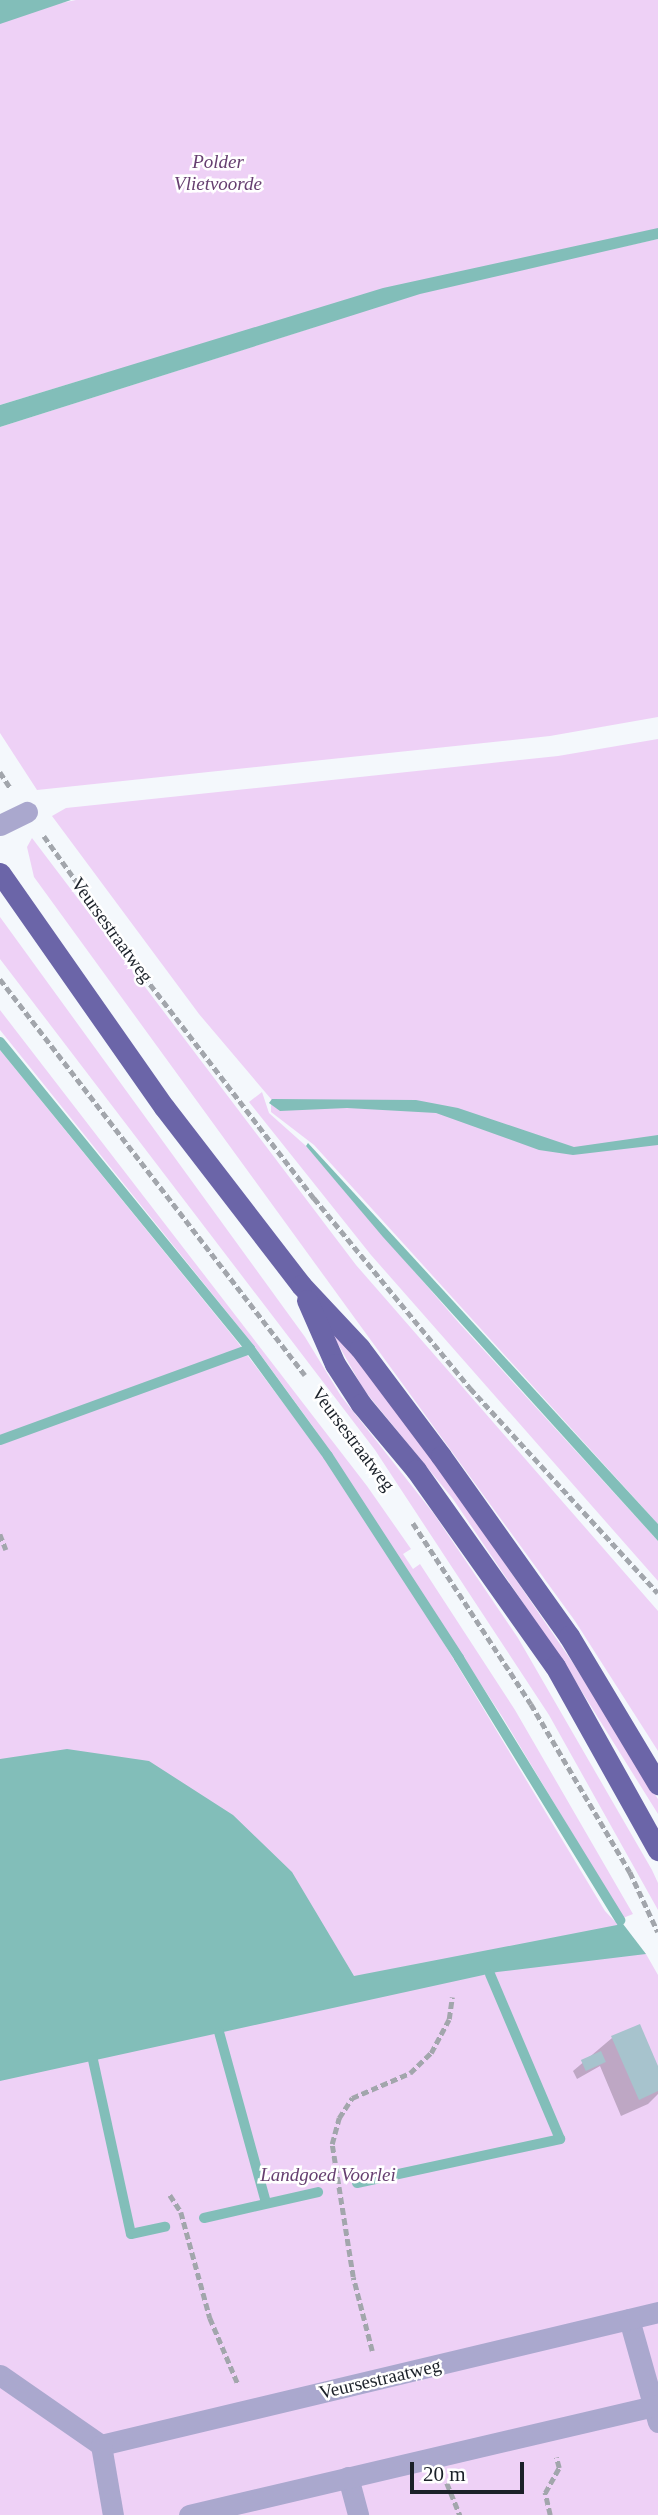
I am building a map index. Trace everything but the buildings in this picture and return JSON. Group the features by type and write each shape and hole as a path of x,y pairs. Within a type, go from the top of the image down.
{"main road":[{"name":"Veursestraatweg","path":"0,873 164,1107 301,1285 360,1348 441,1456 569,1636 658,1784"},
{"name":"Veursestraatweg","path":"301,1285 335,1364 555,1666 658,1850"}],"street":[{"path":"0,825 27,812"},
{"name":"Veursestraatweg","path":"101,2445 658,2312"},
{"path":"189,2515 549,2429 656,2411 629,2319"},
{"path":"0,2375 101,2445 113,2515"},
{"path":"348,2477 358,2515"}],"path":[{"name":"Veursestraatweg","path":"27,812 144,976 314,1199 470,1388 658,1593"},
{"name":"Veursestraatweg","path":"0,979 314,1386"},
{"path":"408,1514 531,1704 630,1872 658,1932"},
{"path":"0,1534 6,1549"},
{"path":"380,2379 353,2277 332,2144 339,2118 352,2098 410,2073 431,2053 449,2019 452,1997"},
{"path":"170,2195 181,2212 210,2318 234,2367 245,2411"},
{"path":"549,2429 559,2468 545,2493 550,2515"}],"green space":[{"name":"Polder Vlietvoorde","path":"76,0 658,0 658,235 575,257 658,239 658,717 550,736 37,790 0,733 0,427 318,326 102,374 0,405 0,15"},
{"path":"658,739 658,1524 314,1145 271,1112 271,1099 199,1014 52,816 66,808 558,756"},
{"path":"32,838 356,1265 658,1611 658,1751 575,1621 34,877 27,847"},
{"path":"0,917 305,1337 341,1396 434,1514 518,1638 652,1870 658,1883 658,1910 549,1715 375,1450 0,959"},
{"path":"0,1010 367,1486 411,1549 403,1554 413,1569 420,1564 515,1710 633,1914 623,1918 503,1718 314,1428 255,1347 0,1030"},
{"name":"Landgoed Voorlei","path":"0,1050 236,1340 326,1460 427,1615 605,1911 646,1954 658,1975 658,2515 0,2515"},
{"path":"262,1092 269,1113 306,1146 459,1323 658,1541 658,1581 371,1255 249,1102"},
{"path":"326,1323 338,1331 458,1495 575,1666 658,1799 658,1814 569,1671 453,1499 364,1390"}],"shaded area":[{"path":"0,0 71,0 0,24"},
{"path":"658,228 658,239 420,294 0,427 0,405 383,288"},
{"path":"272,1099 416,1100 458,1108 574,1147 658,1135 658,1145 573,1155 539,1150 436,1113 347,1108 280,1111 269,1103"},
{"path":"308,1143 658,1524 658,1541 383,1237 306,1146"},
{"path":"67,1749 149,1761 233,1815 292,1872 354,1976 617,1925 620,1920 646,1954 497,1972 0,2081 0,1759"}],"waterway":[{"path":"0,1042 250,1349 0,1440"},
{"path":"250,1349 328,1456 459,1658 620,1920"},
{"path":"357,2183 560,2139 490,1974"},
{"path":"219,2032 266,2203"},
{"path":"93,2060 131,2234 165,2227"},
{"path":"204,2218 318,2192"}]}
